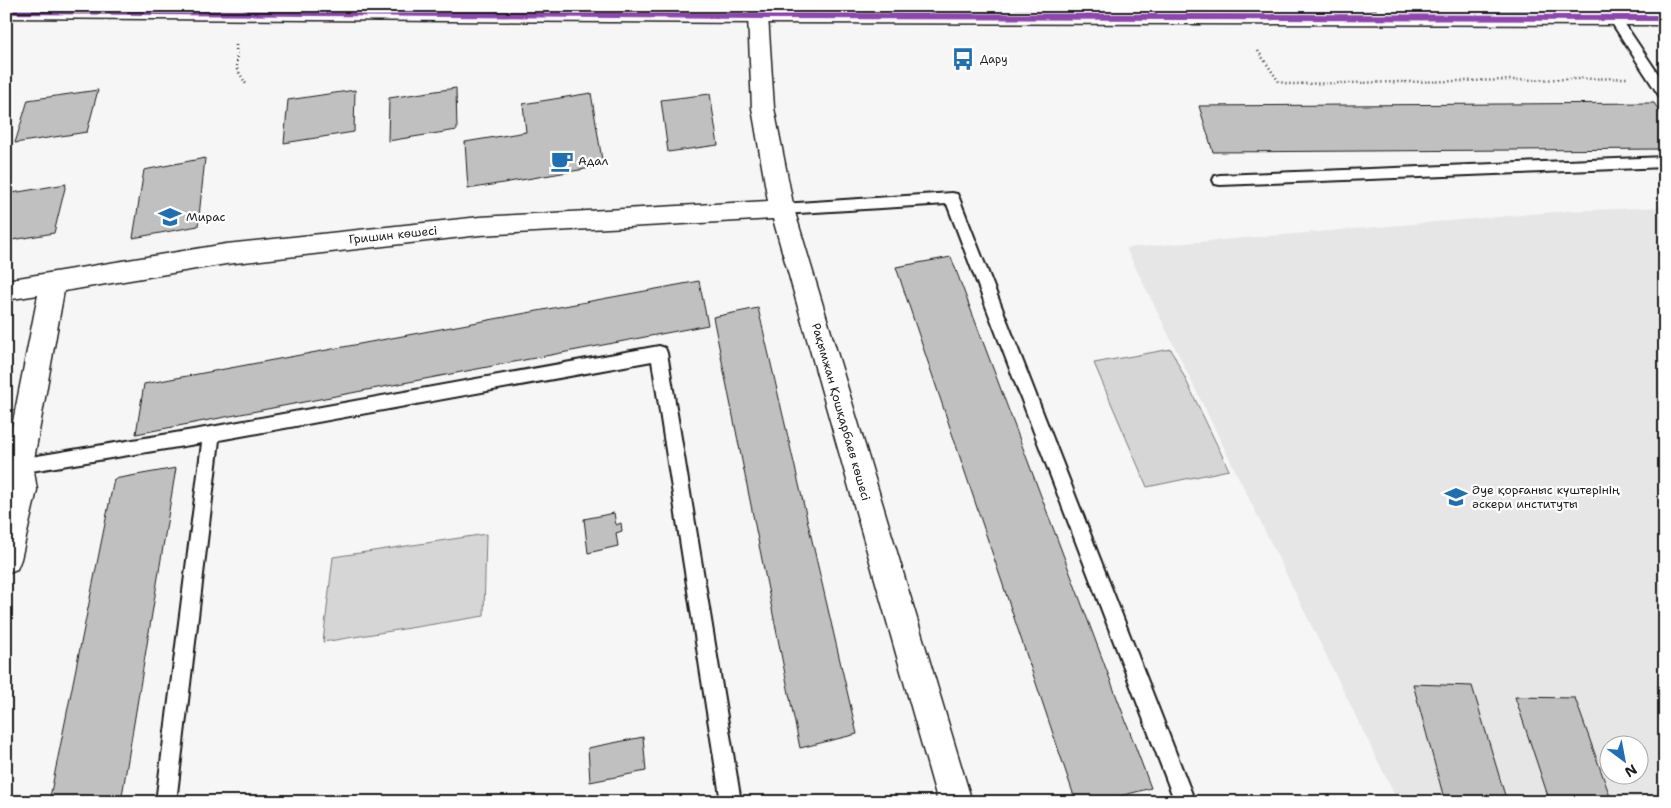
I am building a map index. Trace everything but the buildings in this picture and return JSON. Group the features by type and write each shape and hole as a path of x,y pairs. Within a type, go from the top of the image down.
{"main road":[{"path":"6,11 1383,11 1628,14 1665,18"},
{"name":"Рақымжан Қошқарбаев көшесі","path":"759,11 763,108 782,209 955,802"},
{"name":"Гришин көшесі","path":"6,290 226,254 480,226 782,209"},
{"path":"6,559 22,490 13,466 53,282"}],"lane":[{"path":"1628,14 1654,77 1665,94"},
{"path":"1220,180 1665,162"},
{"path":"782,209 952,198 1185,802"},
{"path":"13,466 211,434 660,353 731,802"},
{"path":"166,802 211,434"}],"path":[{"path":"236,45 237,69 246,84"},
{"path":"1258,51 1279,82 1291,84 1654,77"}],"shaded area":[{"name":"Әуе қорғаныс күштерінің әскери институты","path":"1665,207 1665,802 1398,802 1126,248 1567,211"},
{"path":"1171,349 1229,470 1147,487 1094,363"},
{"path":"486,534 484,616 323,642 333,557"}],"transit line":[{"path":"6,11 758,16 1665,18"}],"place":[{"name":"Дару","path":"963,59"},
{"name":"Адал","path":"562,161"},
{"name":"Мирас","path":"170,217"},
{"name":"Әуе қорғаныс күштерінің әскери институты","path":"1456,497"}]}
